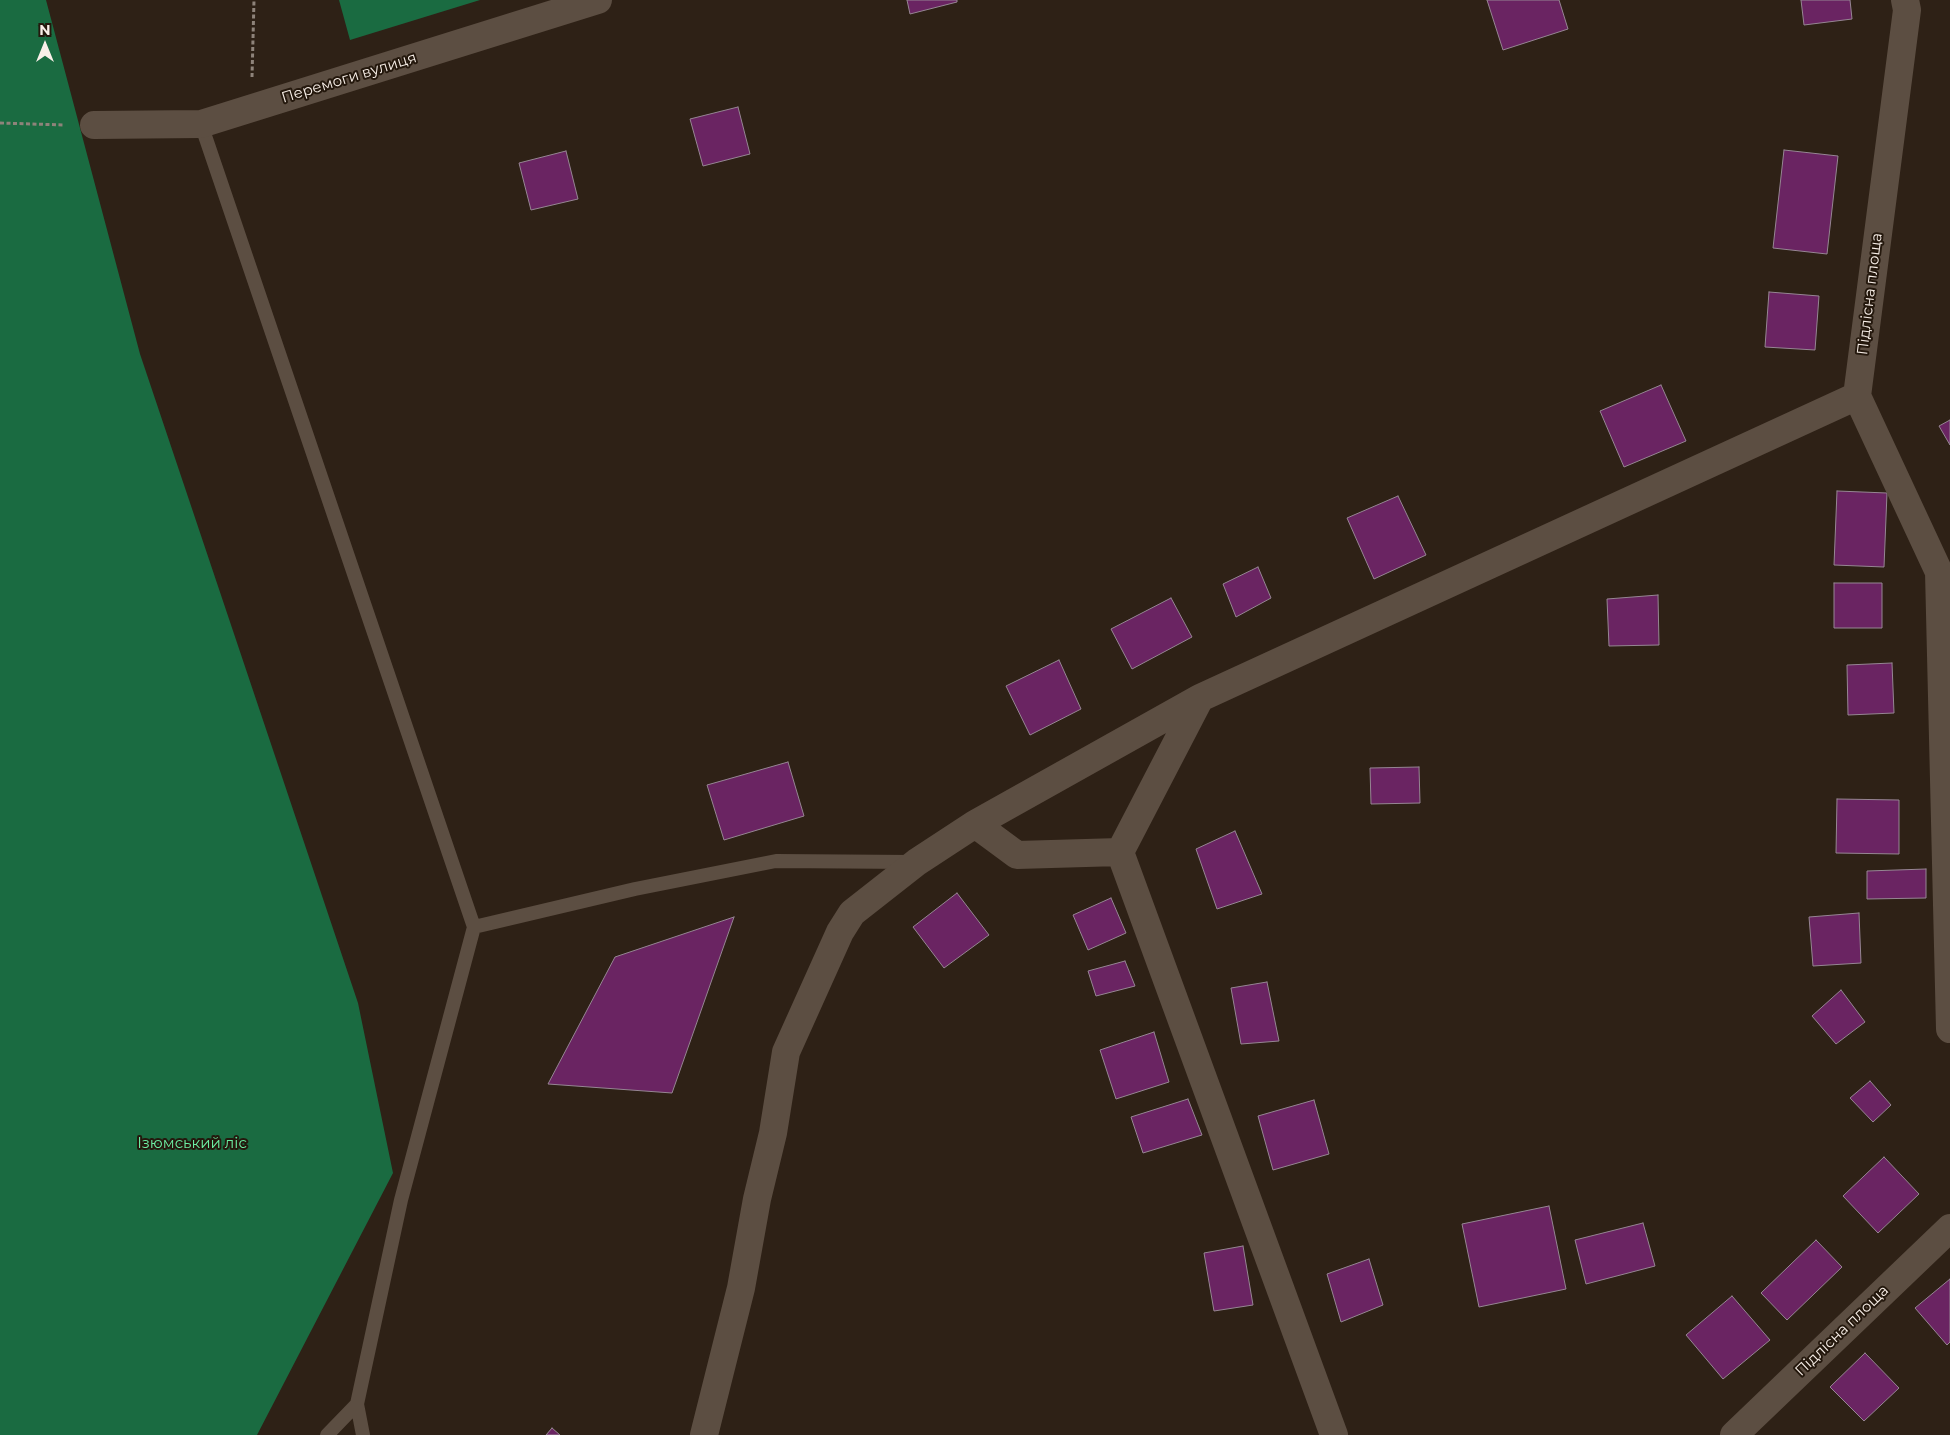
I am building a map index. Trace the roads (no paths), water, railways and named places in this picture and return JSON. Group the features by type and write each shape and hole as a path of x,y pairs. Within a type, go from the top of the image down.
{"street":[{"name":"Перемоги вулиця","path":"94,126 201,124 598,0"},
{"name":"Підлісна площа","path":"1857,396 1910,3"},
{"path":"704,1435 741,1288 786,1052 840,932 852,913 917,862 975,824 1200,698 1857,396 1944,575 1950,1029"},
{"path":"1200,698 1120,852 1334,1435"},
{"path":"975,824 1017,855 1120,852"},
{"name":"Підлісна площа","path":"1734,1435 1950,1228"}],"lane":[{"path":"201,124 474,927 401,1200 357,1404 363,1435"},
{"path":"474,927 635,889 776,861 917,862"},
{"path":"327,1435 357,1404"}],"park label":[{"name":"Ізюмський ліс","path":"192,1144"}]}
